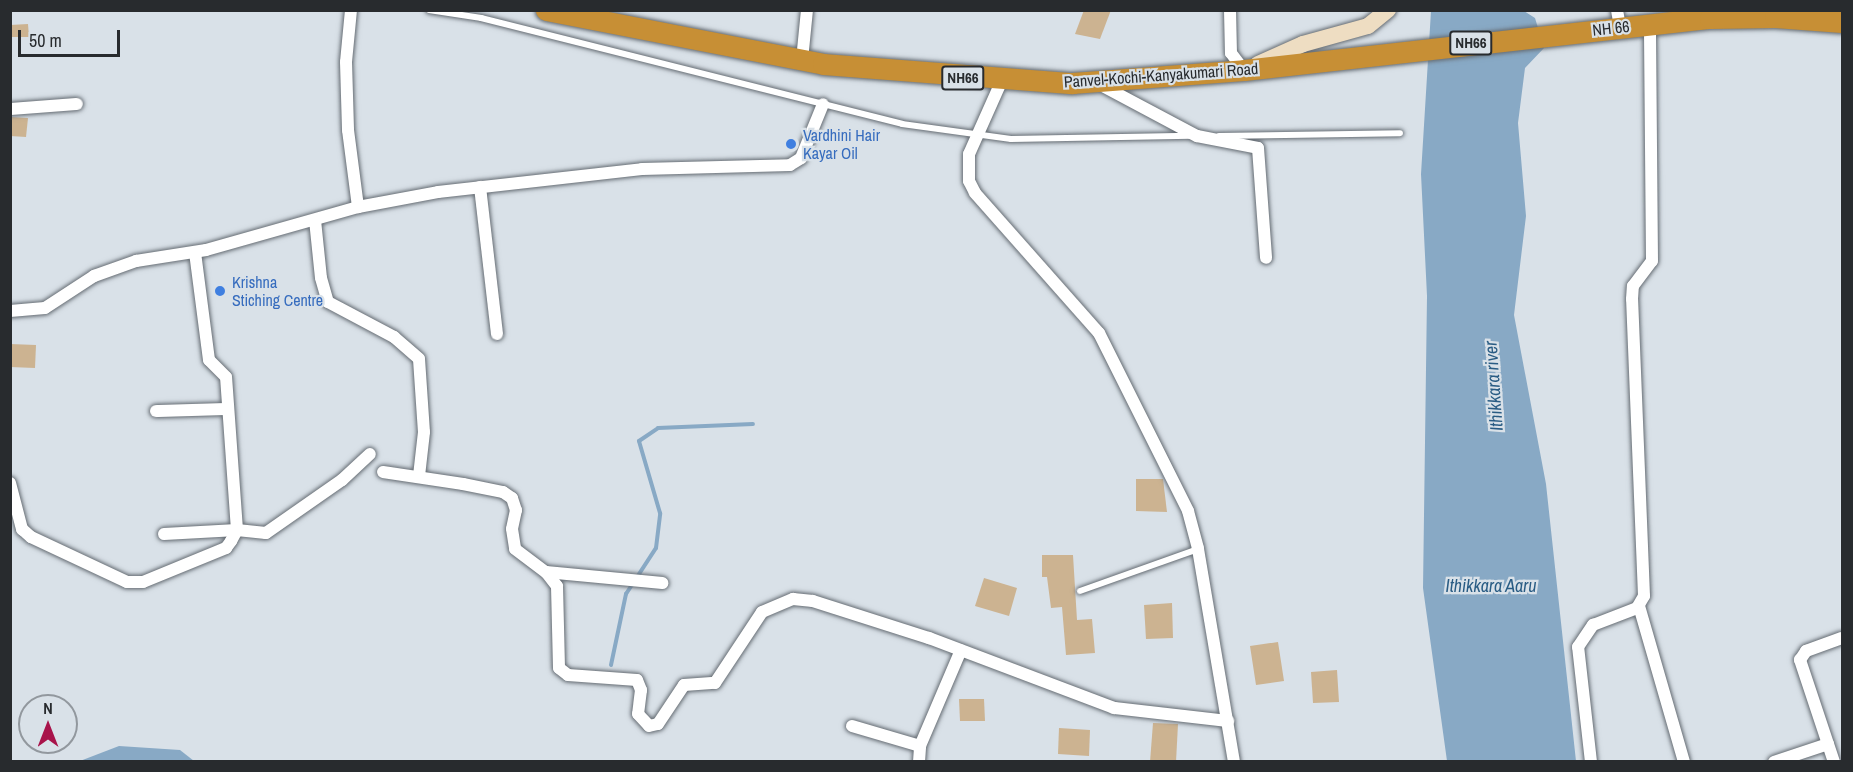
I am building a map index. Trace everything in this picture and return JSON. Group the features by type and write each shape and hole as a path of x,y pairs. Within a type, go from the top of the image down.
{"highway":[{"name":"Panvel-Kochi-Kanyakumari Road","path":"546,10 802,60 867,70 1002,80 1096,82 1244,70 1384,53"},
{"name":"NH 66","path":"1384,53 1558,33 1619,19 1650,24 1775,17 1842,22"}],"main road":[{"path":"1244,70 1303,44 1368,26 1388,10"}],"street":[{"path":"351,10 346,62 348,130 358,207"},
{"path":"802,60 807,10"},
{"path":"1230,10 1231,53 1244,70"},
{"path":"1650,24 1652,261 1634,286 1632,299 1644,585 1639,606 1684,762"},
{"path":"1002,80 966,164 972,187 1099,333 1188,511 1198,549 1234,762"},
{"path":"1096,82 1197,136 1258,148 1266,258"},
{"path":"10,109 77,104"},
{"path":"10,310 45,308 94,276 136,261 195,252 358,207 480,187 642,169 790,165 801,159 823,104"},
{"path":"480,187 497,334"},
{"path":"315,220 321,278 328,302 394,337 419,359 424,432 419,476"},
{"path":"10,483 16,529 132,584 226,548 237,530 226,377 209,360 195,252"},
{"path":"156,411 228,409"},
{"path":"164,534 237,530 266,533 342,480 370,454"},
{"path":"383,472 419,476 504,492 512,498 516,510 512,529 514,549 546,572 557,586 559,668 568,675 637,680 641,690 638,714 649,726 658,724 684,685 715,683 762,612 786,600 813,601 961,650 1114,708 1228,721"},
{"path":"546,572 662,583"},
{"path":"1591,762 1578,647 1593,625 1639,606"},
{"path":"1834,762 1800,660 1806,651 1842,638"},
{"path":"919,762 920,746 961,650"},
{"path":"852,726 920,746"},
{"path":"1774,762 1828,744"}],"lane":[{"path":"429,10 481,18 902,124 1011,140 1401,133"},
{"path":"1080,591 1198,549"}],"water":[{"name":"Ithikkara Aaru","path":"1431,11 1524,11 1535,18 1544,48 1525,68 1518,123 1526,216 1514,315 1546,484 1576,761 1447,761 1423,588 1427,296 1421,174"},
{"path":"119,746 180,750 194,761 80,761"}],"building":[{"path":"1084,10 1111,10 1100,39 1075,34"},
{"path":"28,24 29,37 10,37 10,25"},
{"path":"10,117 28,118 26,137 10,136"},
{"path":"10,344 36,345 35,368 10,367"},
{"path":"1136,479 1163,479 1167,512 1136,511"},
{"path":"1042,555 1073,555 1077,620 1092,619 1095,653 1066,655 1062,607 1051,608 1047,577 1042,577"},
{"path":"984,578 1017,588 1009,616 975,606"},
{"path":"1172,603 1173,638 1146,639 1144,605"},
{"path":"1278,642 1284,681 1256,685 1250,646"},
{"path":"1337,670 1339,702 1313,703 1311,672"},
{"path":"959,699 984,699 985,721 960,721"},
{"path":"1153,723 1178,724 1176,762 1150,762"},
{"path":"1059,728 1090,730 1089,756 1058,754"}],"waterway":[{"path":"611,665 626,594 656,548 660,513 639,441 658,428 753,424"}],"place":[{"name":"Vardhini Hair Kayar Oil","path":"791,144"},
{"name":"Krishna Stiching Centre","path":"220,291"}],"water label":[{"name":"Ithikkara river","path":"1494,386"}]}
